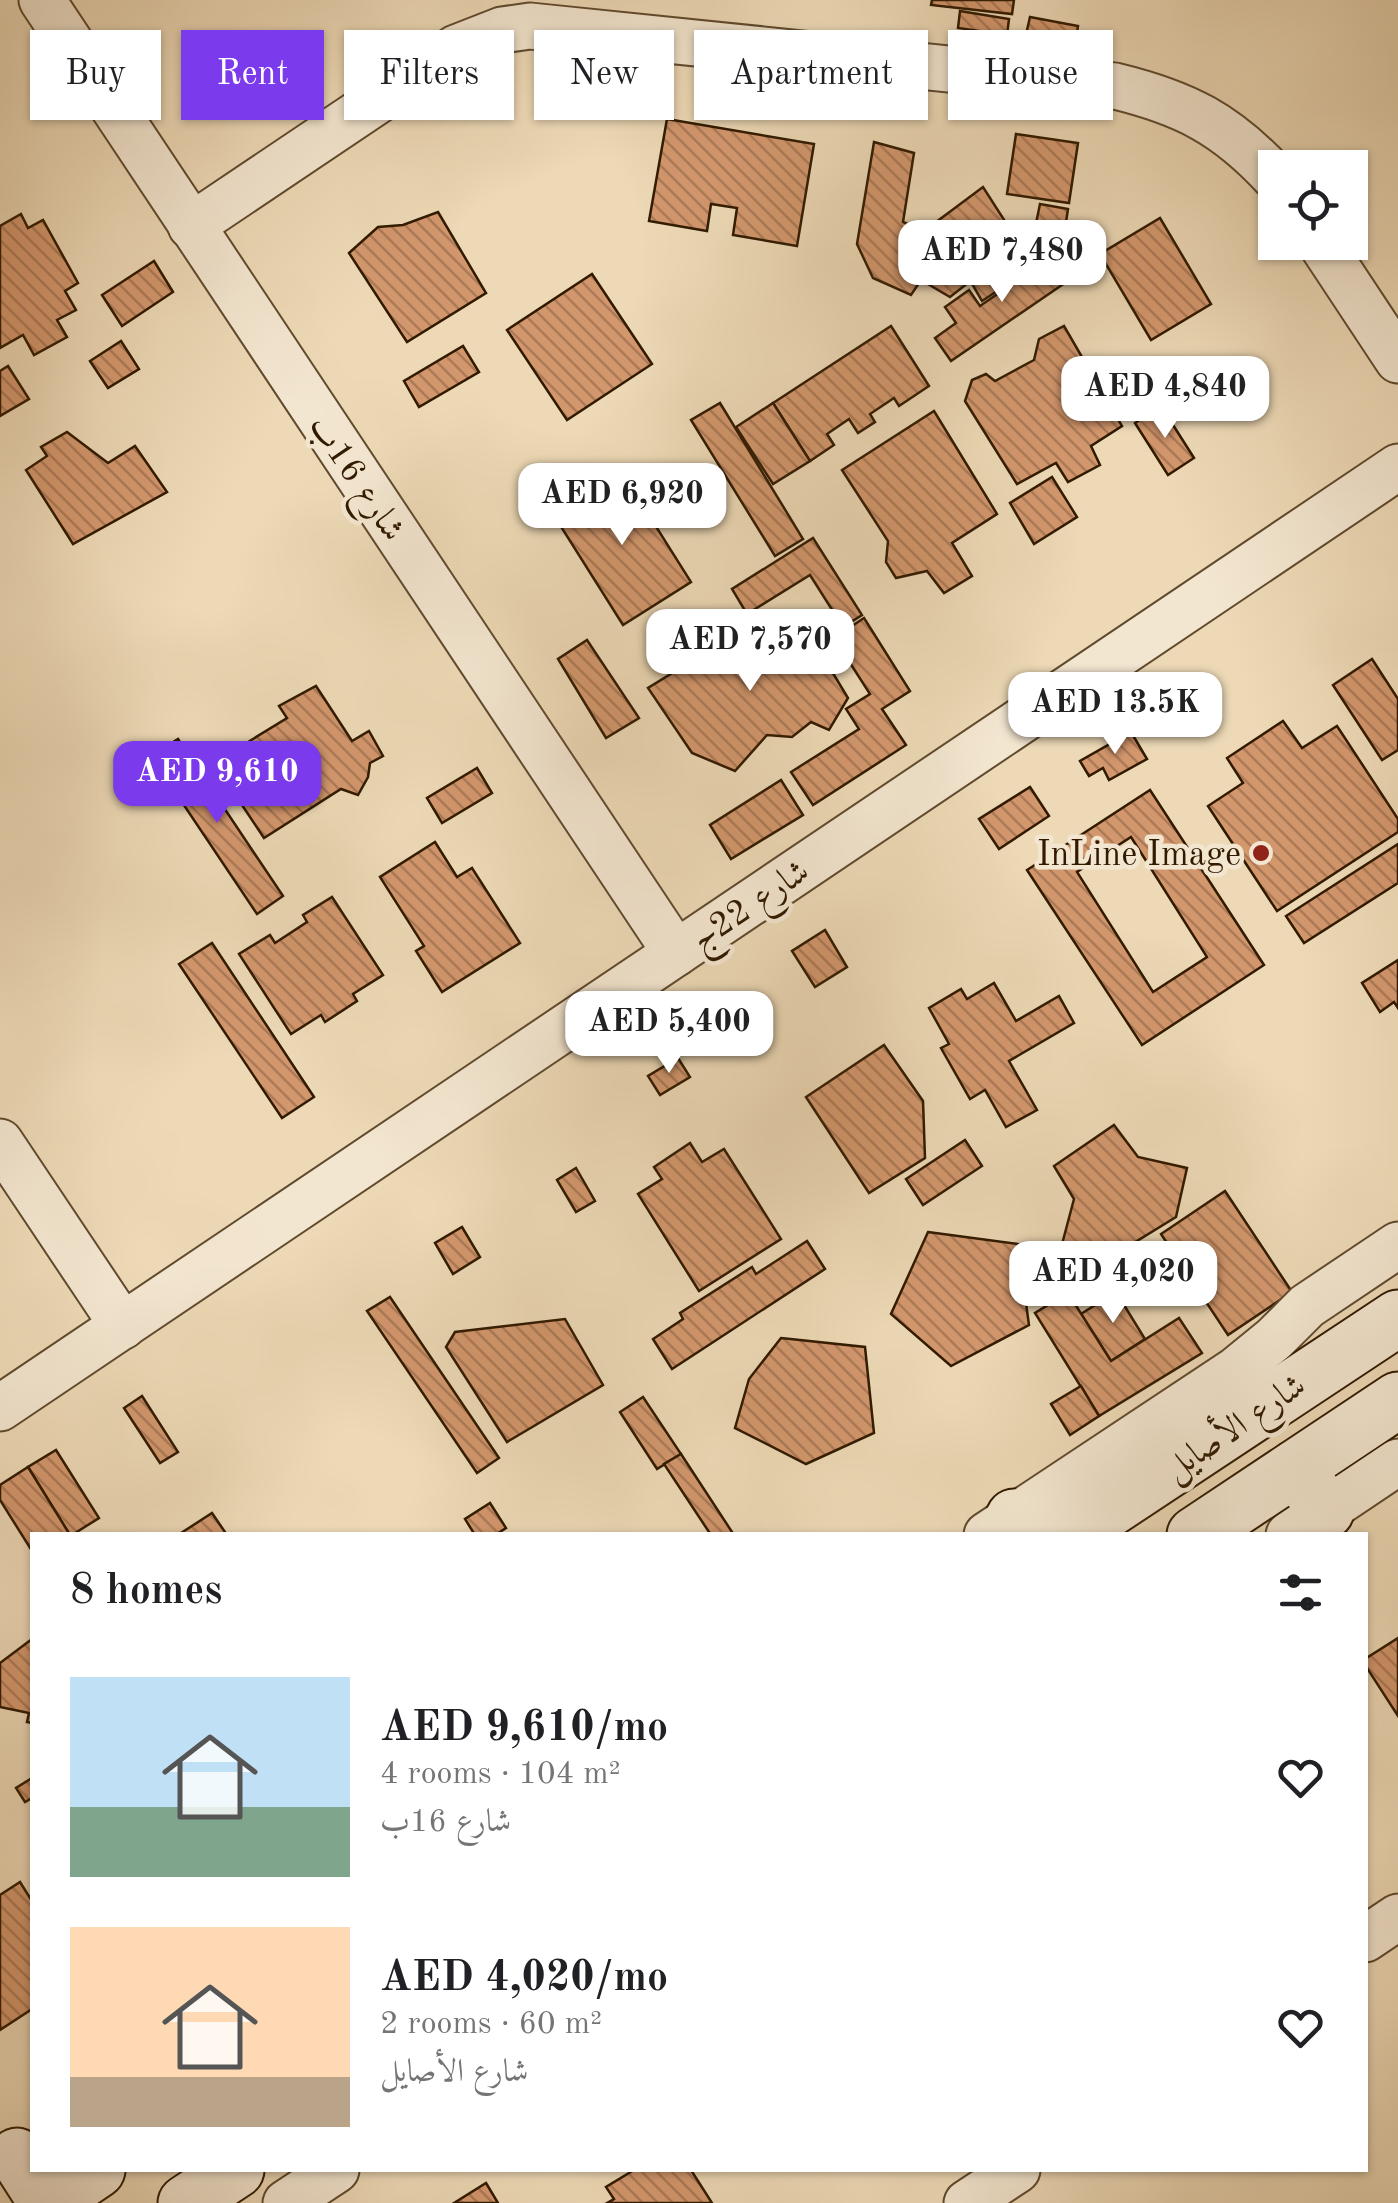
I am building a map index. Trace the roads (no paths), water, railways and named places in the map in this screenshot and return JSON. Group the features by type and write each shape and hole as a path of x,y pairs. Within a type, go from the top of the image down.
{"street":[{"name":"شارع 16ب","path":"42,0 676,953"},
{"path":"192,226 456,48 502,30 530,26 1116,86 1190,109 1223,129 1258,158"},
{"path":"1332,260 1398,360"},
{"name":"شارع 22ج","path":"0,1408 1398,466"},
{"path":"0,1142 122,1326"},
{"path":"1009,1529 1236,1370 1308,1306 1398,1245"},
{"name":"شارع الأصايل","path":"1075,1532 1398,1318"},
{"name":"شارع الأصايل","path":"1205,1532 1304,1504 1398,1400"},
{"path":"1304,1504 1398,1462"},
{"path":"1368,1936 1398,1916"},
{"path":"16,2157 47,2203 95,2172"},
{"path":"186,2203 233,2172"},
{"path":"286,2203 333,2172"},
{"path":"967,2203 1014,2172"}],"place":[{"name":"InLine Image","path":"1261,853"}]}
